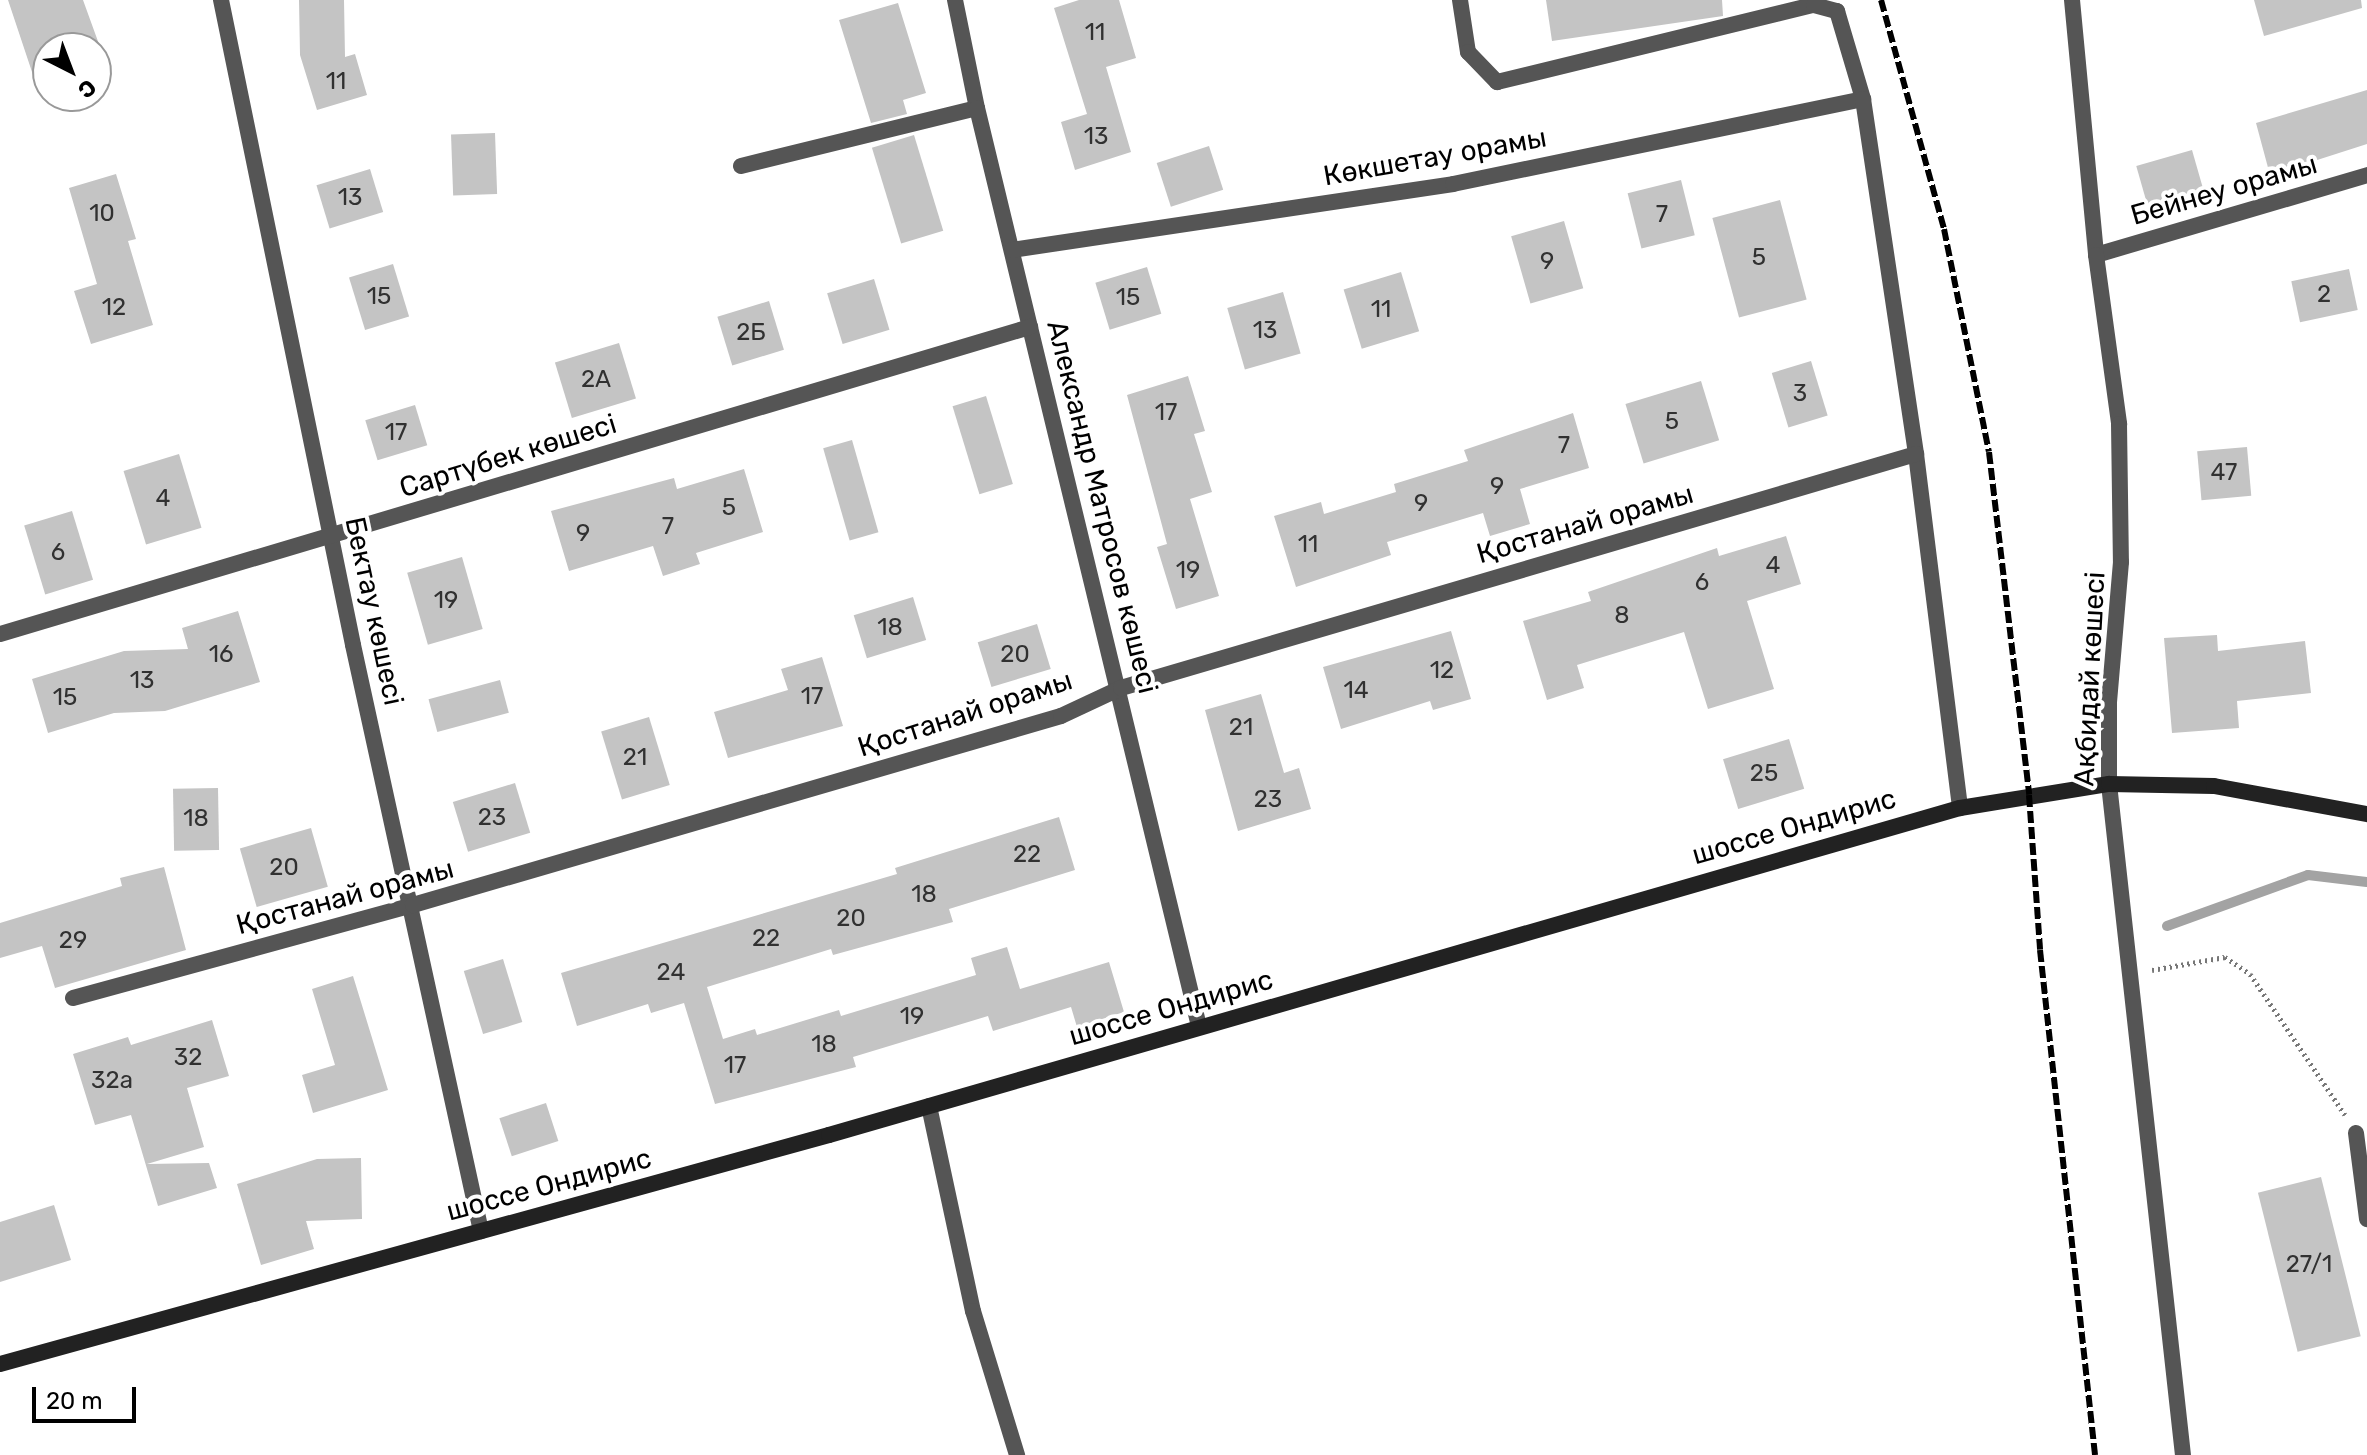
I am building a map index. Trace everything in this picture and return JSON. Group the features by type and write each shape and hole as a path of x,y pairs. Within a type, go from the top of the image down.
{"main road":[{"name":"шоссе Ондирис","path":"0,1364 929,1106 1960,808 2109,784 2214,786 2367,814"}],"street":[{"name":"Бектау көшесі","path":"221,0 331,536 481,1231"},
{"name":"Александр Матросов көшесі","path":"955,0 977,108 1121,688 1199,1026"},
{"path":"1460,0 1468,52 1497,82 1814,5 1837,11 1863,99 1916,454 1960,808"},
{"name":"Ақбидай көшесі","path":"2072,0 2096,255 2119,424 2121,562 2109,702 2109,784 2183,1455"},
{"name":"Көкшетау орамы","path":"1012,250 1453,184 1863,99"},
{"path":"741,166 977,108"},
{"name":"Бейнеу орамы","path":"2096,255 2367,175"},
{"name":"Сартүбек көшесі","path":"0,634 1030,327"},
{"name":"Қостанай орамы","path":"73,998 413,905 1061,716 1121,688 1916,454"},
{"path":"929,1106 973,1311 1017,1455"},
{"path":"2356,1133 2367,1216"}],"path":[{"path":"2128,974 2225,957 2250,974 2356,1133"}],"building":[{"path":"8,0 83,0 95,32 32,32 32,72"},
{"path":"299,0 344,0 345,57 355,54 367,95 317,110 300,55"},
{"path":"1079,0 1119,0 1136,58 1106,67 1131,152 1075,170 1061,122 1087,114 1054,8"},
{"path":"1546,0 1722,0 1723,16 1552,41"},
{"path":"2254,0 2361,0 2362,8 2264,36"},
{"path":"898,3 926,93 903,100 907,114 871,123 839,20"},
{"path":"2367,90 2367,144 2270,175 2256,123"},
{"path":"495,133 497,194 453,195 451,135"},
{"path":"914,135 943,231 901,243 872,148"},
{"path":"1209,146 1223,190 1171,207 1157,163"},
{"path":"2192,150 2203,189 2148,205 2136,166"},
{"path":"370,169 383,212 330,228 316,185"},
{"path":"116,174 136,239 128,241 153,325 91,344 74,291 97,284 69,188"},
{"path":"1681,180 1695,235 1641,249 1628,193"},
{"path":"1780,200 1807,299 1739,318 1712,218"},
{"path":"1564,221 1583,288 1530,303 1511,236"},
{"path":"393,264 409,317 365,330 349,277"},
{"path":"1147,267 1161,314 1110,330 1095,283"},
{"path":"2349,269 2358,310 2300,322 2291,281"},
{"path":"1401,272 1419,331 1362,349 1344,290"},
{"path":"874,279 889,330 843,344 827,293"},
{"path":"1283,292 1301,354 1245,370 1227,308"},
{"path":"769,301 784,350 732,366 717,317"},
{"path":"619,343 636,398 572,418 555,363"},
{"path":"1811,361 1828,416 1788,427 1772,373"},
{"path":"1188,376 1205,431 1194,434 1212,492 1190,499 1219,596 1176,609 1157,547 1167,544 1127,395"},
{"path":"1701,381 1719,440 1644,463 1625,404"},
{"path":"986,396 1013,484 979,494 953,406"},
{"path":"415,405 427,445 378,460 365,420"},
{"path":"1573,413 1589,468 1520,489 1530,524 1490,536 1483,513 1387,542 1391,555 1296,587 1274,516 1321,502 1324,514 1396,492 1394,484 1468,461 1464,450"},
{"path":"852,440 878,532 850,541 823,448"},
{"path":"2247,447 2251,496 2201,500 2197,451"},
{"path":"179,454 202,528 146,545 124,471"},
{"path":"744,469 763,532 696,553 700,564 663,576 653,546 569,571 551,511 674,478 677,489"},
{"path":"72,511 93,580 45,594 24,526"},
{"path":"1786,536 1801,584 1747,601 1774,689 1708,709 1684,632 1577,665 1584,688 1547,700 1523,621 1591,601 1588,592 1717,548 1719,556"},
{"path":"462,557 483,629 428,645 407,573"},
{"path":"913,597 926,640 867,658 854,615"},
{"path":"238,611 260,682 165,711 114,713 48,733 32,679 124,651 188,649 182,628"},
{"path":"1037,624 1051,669 991,687 978,642"},
{"path":"1451,631 1471,699 1433,710 1430,701 1341,729 1323,667"},
{"path":"2217,635 2218,651 2305,641 2311,693 2237,701 2239,728 2172,733 2164,638"},
{"path":"822,657 843,726 728,758 714,712 788,690 781,669"},
{"path":"500,680 509,713 437,732 429,699"},
{"path":"1261,694 1284,773 1299,768 1311,809 1238,831 1205,710"},
{"path":"649,717 670,785 622,800 601,732"},
{"path":"1789,739 1804,789 1738,809 1723,759"},
{"path":"515,783 530,833 468,852 453,802"},
{"path":"218,788 219,850 174,851 173,789"},
{"path":"1059,817 1075,870 949,909 953,922 833,955 831,949 707,987 723,1039 755,1029 757,1035 839,1010 841,1016 976,975 971,958 1007,947 1020,989 1109,962 1124,1012 1077,1027 1071,1007 993,1031 988,1016 853,1057 856,1067 715,1104 684,1003 651,1013 648,1004 577,1026 561,973 897,874 895,868"},
{"path":"311,828 328,887 257,907 240,848"},
{"path":"164,867 186,950 55,988 42,946 0,958 0,923 122,886 120,878"},
{"path":"503,959 522,1022 483,1034 464,971"},
{"path":"353,976 388,1090 313,1113 302,1075 335,1065 312,989"},
{"path":"212,1020 229,1076 187,1088 204,1147 147,1164 209,1163 217,1188 158,1206 131,1115 95,1125 73,1054 128,1037 131,1045"},
{"path":"546,1103 558,1141 512,1156 499,1118"},
{"path":"361,1158 362,1219 306,1221 314,1249 261,1265 237,1184 317,1159"},
{"path":"2321,1177 2361,1336 2298,1352 2258,1193"},
{"path":"54,1205 71,1260 0,1282 0,1222"}],"waterway":[{"path":"2167,926 2308,875 2367,882"}],"railway":[{"path":"1881,0 1944,229 1989,452 2029,795 2040,950 2095,1455"}]}
